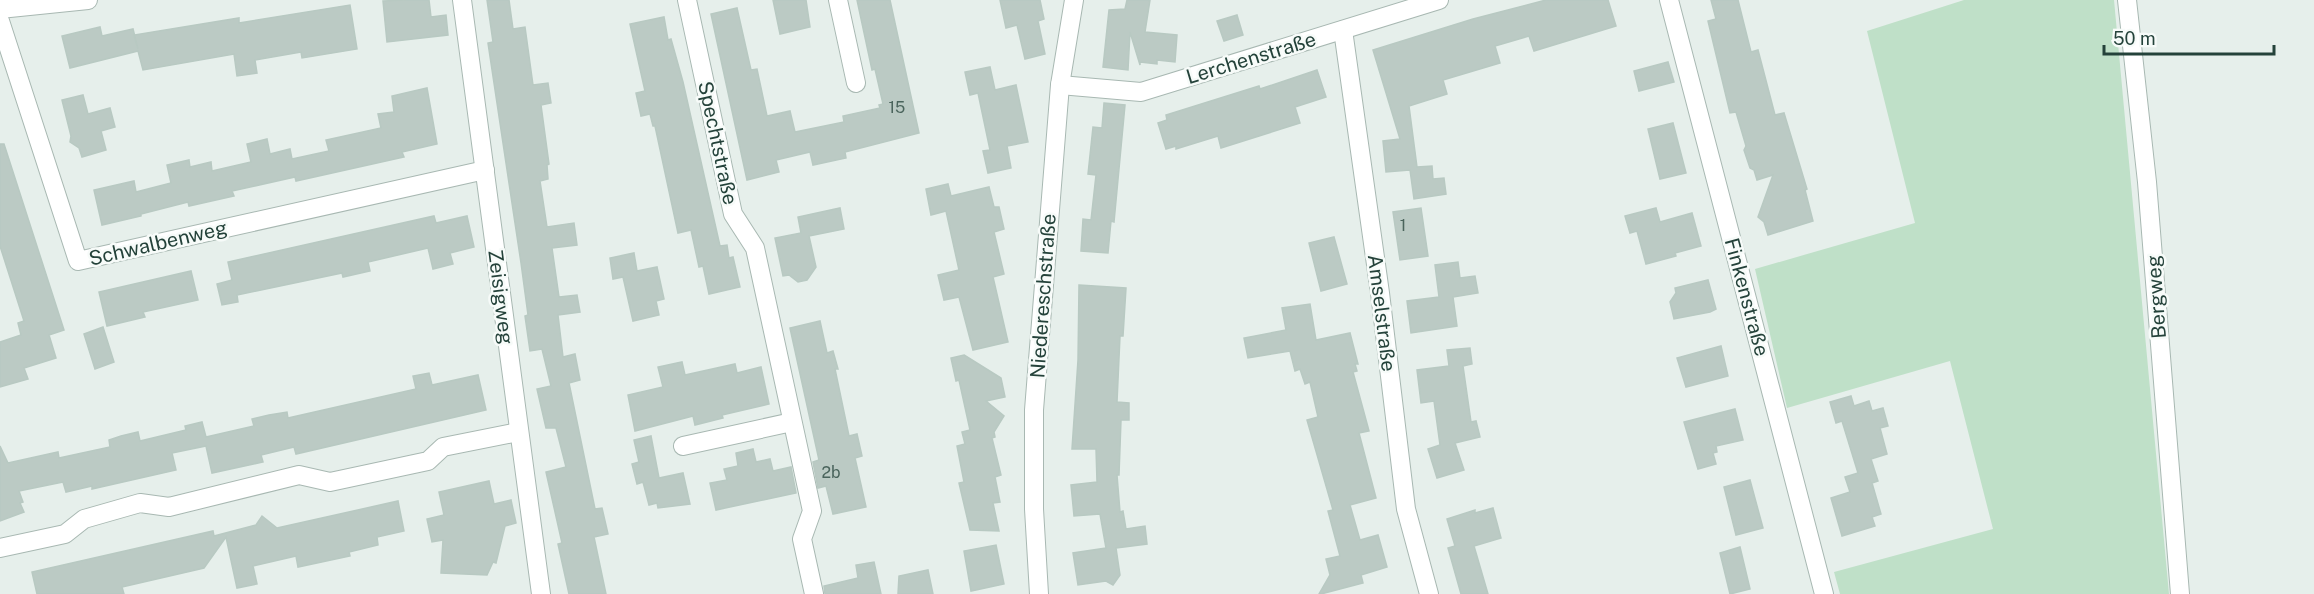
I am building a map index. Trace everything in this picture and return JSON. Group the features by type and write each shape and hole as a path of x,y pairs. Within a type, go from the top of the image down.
{"street":[{"path":"0,9 88,0"},
{"name":"Zeisigweg","path":"462,0 541,594"},
{"name":"Spechtstraße","path":"687,0 734,214 755,248 812,511 802,539 814,594"},
{"path":"838,0 856,83"},
{"name":"Niedereschstraße","path":"1039,594 1034,509 1034,410 1060,85 1074,0"},
{"name":"Lerchenstraße","path":"1060,85 1141,93 1439,0"},
{"name":"Finkenstraße","path":"1669,0 1824,594"},
{"name":"Bergweg","path":"2127,0 2147,182 2180,594"},
{"name":"Schwalbenweg","path":"0,21 78,261 485,170"},
{"name":"Amselstraße","path":"1343,30 1380,293 1406,509 1429,594"},
{"path":"683,446 792,422"},
{"path":"0,548 65,534 84,519 141,503 168,507 299,475 330,482 428,461 442,447 518,432"}],"green space":[{"path":"1964,0 2114,0 2169,594 1840,594 1834,572 1993,529 1950,361 1787,408 1755,269 1915,223 1867,31"}],"building":[{"path":"429,0 431,17 446,15 448,35 387,42 383,1"},
{"path":"487,0 509,0 513,29 525,27 533,85 548,83 551,103 541,105 549,164 547,165 548,179 540,181 547,227 574,223 577,245 552,248 559,297 577,295 580,312 558,315 563,357 575,354 580,380 569,383 595,509 602,508 608,534 594,537 606,594 569,594 558,544 562,543 546,472 566,467 556,428 546,428 537,389 551,386 542,349 530,351 521,263 488,43 493,42"},
{"path":"773,0 806,0 810,27 780,34"},
{"path":"857,0 890,0 919,133 845,152 846,158 813,165 810,152 776,160 779,172 747,180 711,14 737,8 751,70 757,69 767,116 790,111 795,132 844,122 843,116 880,108 879,105 883,104 875,69 872,70"},
{"path":"1000,0 1040,0 1044,19 1038,21 1045,54 1025,59 1017,25 1006,28"},
{"path":"1127,0 1150,0 1145,32 1177,35 1175,62 1157,60 1157,64 1140,62 1140,65 1130,32 1128,70 1103,67 1109,10 1125,9"},
{"path":"1546,0 1608,0 1616,26 1534,51 1529,36 1495,46 1500,63 1443,80 1447,94 1409,106 1417,167 1432,166 1433,179 1444,178 1446,194 1414,199 1410,170 1386,172 1383,141 1400,139 1373,50 1473,19"},
{"path":"1711,0 1738,0 1751,52 1758,50 1775,115 1784,113 1807,189 1805,190 1813,221 1768,235 1764,222 1758,217 1773,175 1757,180 1744,150 1746,146 1736,112 1730,113 1708,21 1716,19"},
{"path":"350,5 357,49 302,58 301,52 255,60 257,73 237,76 234,54 143,70 138,51 70,68 62,36 100,27 102,36 133,29 134,35 239,18 239,23"},
{"path":"1237,15 1243,35 1224,41 1217,21"},
{"path":"664,17 668,40 671,39 683,82 720,246 727,245 729,258 733,257 740,287 709,294 703,266 699,267 691,230 678,233 655,126 653,126 650,114 641,116 636,93 645,91 630,24"},
{"path":"1668,62 1674,82 1639,91 1634,71"},
{"path":"990,67 995,90 1016,85 1028,142 1007,146 1011,168 988,173 983,151 990,150 978,93 970,95 965,72"},
{"path":"1317,70 1326,97 1295,107 1300,123 1221,148 1218,136 1176,149 1176,146 1166,149 1158,123 1167,120 1166,115 1259,86 1260,89"},
{"path":"427,88 437,144 402,152 404,157 296,181 295,177 232,191 234,196 189,206 188,202 102,225 94,190 134,181 136,192 171,183 167,165 189,160 190,167 211,162 212,171 251,162 247,144 267,139 270,154 290,149 292,159 329,151 326,140 381,128 378,114 394,112 392,96"},
{"path":"83,95 88,114 110,108 115,127 101,131 106,150 82,157 79,148 70,142 71,136 62,100"},
{"path":"1104,103 1125,105 1114,222 1111,221 1108,253 1081,251 1083,219 1091,220 1096,175 1088,174 1093,127 1102,128"},
{"path":"1673,123 1686,173 1660,179 1648,129"},
{"path":"0,144 4,144 64,330 49,335 56,358 24,368 28,379 0,387 0,342 21,335 18,323 24,321 0,246"},
{"path":"948,184 951,196 989,187 994,207 999,207 1004,229 994,232 1004,274 993,277 1008,342 973,350 959,297 944,300 938,275 959,270 946,211 931,215 926,189"},
{"path":"840,208 844,229 809,236 816,267 807,280 798,282 789,275 783,276 775,238 801,233 798,217"},
{"path":"1421,208 1428,256 1400,260 1393,212"},
{"path":"1656,208 1660,222 1692,213 1701,246 1646,264 1637,231 1630,233 1625,216"},
{"path":"434,216 436,223 467,216 474,247 450,253 453,264 433,269 428,248 368,262 370,271 343,277 342,273 237,295 238,302 222,305 217,284 232,280 228,262"},
{"path":"1334,237 1347,284 1321,291 1309,243"},
{"path":"634,253 637,271 657,267 664,299 656,301 659,315 633,321 623,277 613,279 610,258"},
{"path":"1458,262 1460,278 1475,276 1478,293 1453,297 1457,326 1411,333 1407,301 1439,297 1435,265"},
{"path":"191,271 198,300 143,312 145,317 107,326 99,292"},
{"path":"1708,280 1716,309 1674,319 1670,302 1676,293 1675,288"},
{"path":"1079,285 1126,288 1123,336 1120,336 1117,402 1129,403 1129,420 1121,420 1119,475 1117,475 1120,512 1123,511 1126,529 1145,526 1147,544 1116,548 1120,575 1113,585 1106,581 1078,585 1073,553 1106,548 1100,514 1074,516 1071,485 1097,482 1096,449 1072,449 1078,360"},
{"path":"1310,304 1316,340 1350,333 1358,364 1355,364 1357,371 1353,372 1369,431 1359,433 1376,498 1350,505 1360,540 1378,535 1387,567 1361,575 1363,583 1321,594 1319,594 1330,575 1326,559 1340,556 1328,511 1333,510 1307,420 1318,417 1310,382 1305,384 1300,369 1295,371 1290,351 1248,358 1244,338 1286,330 1282,308"},
{"path":"820,321 827,353 833,351 838,369 835,369 849,436 857,434 862,456 855,458 866,507 833,514 826,486 818,488 813,462 819,460 790,328"},
{"path":"103,327 114,362 95,369 84,334"},
{"path":"1721,346 1728,376 1686,387 1677,358"},
{"path":"1470,348 1472,364 1463,366 1471,422 1476,421 1480,437 1455,443 1464,470 1437,478 1428,449 1440,445 1434,401 1421,403 1417,370 1449,366 1447,350"},
{"path":"964,355 1001,378 1005,397 986,401 1004,416 994,432 995,437 992,438 1001,475 995,477 1000,502 993,503 999,531 970,530 959,483 964,482 957,446 965,444 962,432 970,430 959,380 956,381 951,358"},
{"path":"682,362 685,375 735,364 737,373 761,367 769,404 722,415 723,418 695,425 693,416 635,431 628,395 663,387 658,367"},
{"path":"429,373 432,385 478,375 486,410 296,454 294,447 261,455 263,462 212,473 206,446 172,453 176,470 92,489 92,486 66,492 63,482 19,491 23,502 20,503 24,512 0,521 0,446 8,463 58,452 59,458 110,447 109,440 138,432 140,441 186,430 185,426 202,422 206,437 254,426 252,419 269,415 287,412 288,418 416,389 413,376"},
{"path":"1851,396 1854,406 1869,401 1872,411 1883,408 1888,426 1880,428 1887,454 1871,459 1878,481 1872,483 1881,514 1872,517 1875,526 1842,536 1831,498 1850,492 1845,477 1858,473 1842,421 1836,423 1830,402"},
{"path":"1735,409 1743,440 1716,446 1717,452 1713,453 1716,464 1698,469 1684,422"},
{"path":"651,436 659,478 683,473 690,504 658,508 657,503 649,505 643,482 637,484 632,464 639,462 634,440"},
{"path":"753,449 756,462 770,459 773,471 791,467 796,493 716,510 710,483 727,480 724,469 738,466 736,453"},
{"path":"1750,480 1763,528 1736,535 1724,487"},
{"path":"489,481 494,504 511,500 516,523 505,526 496,563 493,562 487,575 441,573 443,540 432,542 427,519 444,515 439,492"},
{"path":"398,501 404,531 377,537 378,545 349,552 350,556 298,567 296,556 253,566 257,584 237,588 226,537 204,568 122,587 124,594 37,594 32,572 213,531 214,536 256,525 262,516 277,528"},
{"path":"1493,508 1501,538 1474,546 1488,594 1461,594 1448,548 1455,546 1447,519 1475,510 1475,513"},
{"path":"996,545 1004,584 971,591 964,551"},
{"path":"1740,547 1750,589 1730,594 1720,553"},
{"path":"874,562 881,594 825,594 824,586 858,578 856,565"},
{"path":"928,570 933,594 898,594 899,576"}]}
